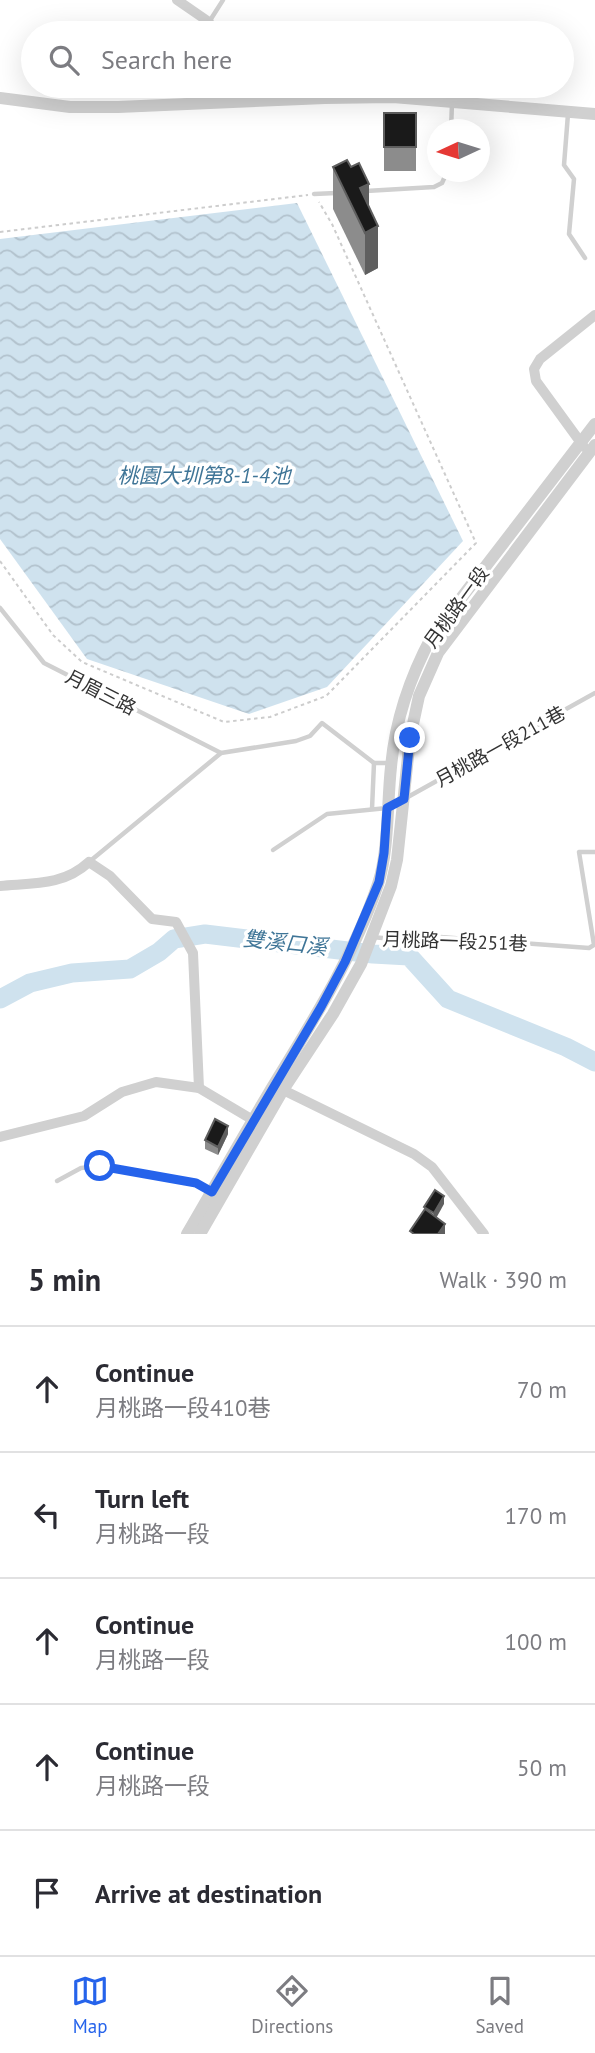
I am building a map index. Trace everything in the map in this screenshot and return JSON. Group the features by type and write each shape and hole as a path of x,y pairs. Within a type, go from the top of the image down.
{"street":[{"path":"177,0 200,21"},
{"path":"0,98 70,107 326,98"},
{"path":"405,98 595,114"},
{"path":"592,449 580,442 536,380 534,369 540,359 595,315"},
{"name":"月桃路一段","path":"279,1088 345,962 379,882 391,763 403,700 416,665 432,636 595,424"},
{"name":"月桃路一段","path":"279,1088 333,1014 361,964 391,886 397,860 410,738 419,696 438,653 592,449"},
{"path":"387,808 404,799"},
{"path":"0,886 63,880 89,862 110,876 152,919 176,922 193,953 199,1088"},
{"path":"0,1137 84,1116 122,1092 156,1082 199,1088 253,1120"},
{"path":"187,1234 253,1120 279,1088"},
{"path":"200,1234 279,1088"},
{"path":"279,1088 414,1154 432,1167 484,1234"}],"lane":[{"path":"212,21 223,0"},
{"path":"194,104 195,98"},
{"path":"451,119 452,102"},
{"path":"569,111 564,165 574,179 569,234 585,258"},
{"path":"354,191 434,187 442,182"},
{"path":"314,194 341,192"},
{"name":"月眉三路","path":"0,608 44,663 221,753"},
{"name":"月桃路一段211巷","path":"404,799 595,693"},
{"path":"89,862 221,753 296,741 310,736 322,723 374,763 391,763"},
{"path":"372,809 374,763"},
{"path":"273,850 327,814 387,808"},
{"name":"月桃路一段251巷","path":"370,940 413,942 427,936 589,948 594,945 579,852 595,852"},
{"path":"57,1181 81,1168 100,1166 196,1183 212,1192"}],"path":[{"path":"0,232 314,194 332,224 476,543 326,696 270,717 224,722 82,662 53,635 0,561"}],"water":[{"name":"桃園大圳第8-1-4池","path":"297,203 463,541 327,687 249,714 87,659 0,539 0,239"}],"building":[{"path":"384,113 416,113 416,147 384,147"},
{"path":"347,160 351,167 359,163 369,184 360,188 378,226 365,233 333,167"},
{"path":"215,1119 228,1126 218,1147 205,1140"},
{"path":"435,1190 444,1196 434,1213 424,1207"},
{"path":"425,1209 445,1224 438,1234 414,1234 410,1231"}],"waterway":[{"name":"雙溪口溪","path":"0,999 30,983 72,973 130,969 159,952 174,939 205,934 409,956 448,999 566,1047 595,1062"}],"route":[{"path":"100,1166 196,1183 212,1192 345,962 379,882 387,808 404,799 410,738"}]}
